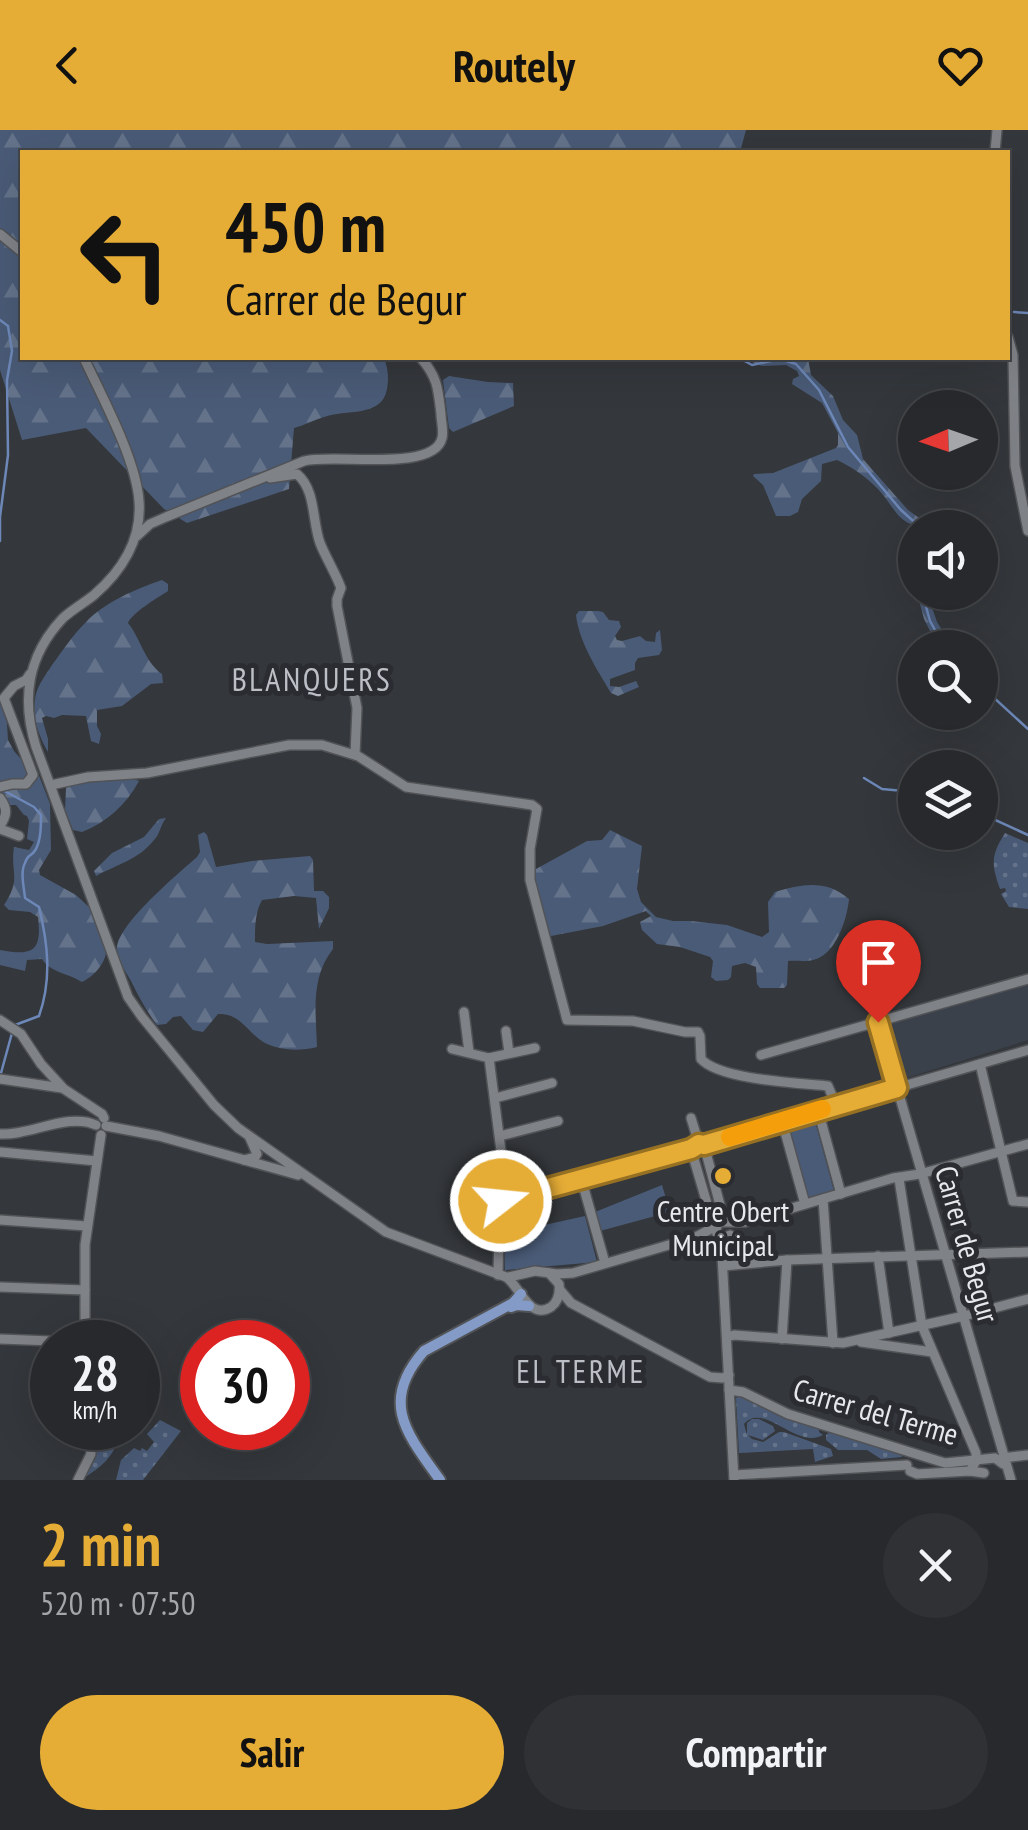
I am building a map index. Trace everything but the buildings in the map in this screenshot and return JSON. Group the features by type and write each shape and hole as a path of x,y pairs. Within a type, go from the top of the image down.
{"main road":[{"path":"441,1480 404,1426 400,1403 403,1382 424,1351 513,1303 521,1294"},
{"path":"441,1480 406,1425 404,1391 410,1374 433,1348 508,1308 529,1306"}],"street":[{"path":"0,234 20,250"},
{"path":"1010,343 1015,466 1028,532"},
{"path":"1,787 26,784 33,775 4,698 21,690 53,630 111,578 136,537 137,484 85,360"},
{"path":"136,537 150,524 314,458 417,458 436,449 443,434 438,381 422,360"},
{"path":"266,478 297,474 303,480 319,540 341,588 337,599 357,708 355,755"},
{"path":"139,510 152,518 166,517"},
{"path":"28,717 27,703 21,690 14,686 26,680 33,668"},
{"path":"21,690 36,747 128,996 214,1105 270,1158 314,1181"},
{"path":"51,785 88,776 158,772 289,746 322,745 355,755 406,787 532,805 536,808 530,880 567,1020 633,1021 698,1032 701,1059 710,1067 773,1081 828,1086 836,1105"},
{"path":"0,798 6,806 0,828 15,833"},
{"path":"762,1055 1028,979"},
{"path":"464,1012 468,1052"},
{"path":"0,1020 26,1040 49,1080 102,1114 87,1226 83,1320"},
{"name":"Carrer de Begur","path":"878,1022 964,1316 999,1458 1009,1475"},
{"path":"506,1031 509,1054"},
{"path":"452,1049 489,1058 536,1048"},
{"path":"501,1201 1028,1050"},
{"path":"489,1058 500,1136 502,1276"},
{"path":"980,1064 1012,1200 1028,1202"},
{"path":"2,1080 49,1080"},
{"path":"495,1098 552,1084"},
{"path":"818,1110 841,1194"},
{"path":"691,1118 723,1229 734,1478 917,1474 976,1464"},
{"path":"500,1136 558,1121"},
{"path":"782,1121 805,1204"},
{"path":"96,1161 0,1152 2,1134 88,1122 159,1136 244,1160 270,1158 286,1162 386,1232 502,1276 515,1284 529,1306 539,1310 550,1307 559,1297 559,1287 573,1272"},
{"path":"244,1160 256,1154 248,1135"},
{"path":"502,1276 573,1272 894,1178 1028,1144"},
{"path":"581,1178 605,1263"},
{"path":"900,1179 922,1326 976,1454 976,1464 988,1477"},
{"path":"824,1199 833,1342"},
{"path":"0,1220 87,1226"},
{"path":"723,1266 828,1258 1028,1252"},
{"path":"878,1256 889,1333"},
{"path":"782,1339 787,1260"},
{"path":"549,1273 571,1304 710,1377 728,1375"},
{"path":"521,1294 529,1274"},
{"path":"0,1286 85,1290"},
{"path":"726,1338 734,1335 851,1341 1028,1300"},
{"path":"0,1339 30,1340"},
{"path":"851,1341 932,1352"},
{"name":"Carrer del Terme","path":"729,1390 742,1392 788,1414 950,1464 1028,1455"},
{"path":"78,1480 91,1450"},
{"path":"909,1472 908,1458 914,1454"}],"shaded area":[{"path":"1028,985 1028,1040 900,1080 885,1025"}],"green space":[{"path":"0,130 746,130 741,150 20,150 20,360 385,360 388,385 384,398 370,408 324,417 294,428 289,489 187,523 164,509 86,428 22,440 0,370"},
{"path":"748,360 808,360 811,375 833,396 843,420 857,435 863,459 908,510 898,510 898,515 872,484 837,460 822,464 821,481 802,499 798,512 776,516 754,474 773,473 838,445 838,433 822,403 792,384 799,376 786,365 762,366"},
{"path":"449,376 513,383 514,406 453,432 449,428 443,380"},
{"path":"162,580 168,584 168,591 128,623 151,663 162,674 163,683 151,684 122,706 97,710 99,744 91,741 86,716 42,718 48,752 37,727 34,706 39,686 52,665 102,608"},
{"path":"922,610 933,610 942,630 930,630"},
{"path":"579,611 603,612 609,620 619,621 617,640 640,636 655,642 660,630 659,655 638,658 635,670 610,679 610,686 636,681 639,687 618,696 611,693 581,635 576,615"},
{"path":"0,704 6,709 8,740 28,767 38,773 50,804 51,850 40,875 89,907 106,951 98,969 82,982 55,970 42,959 27,960 25,971 0,965 0,950 33,949 39,929 38,917 9,910 4,905 14,882 14,847 29,850 34,842 27,839 27,816 0,796"},
{"path":"130,778 139,781 115,812 82,832 73,830 65,810 66,788 76,782"},
{"path":"166,818 156,838 141,852 96,876 94,871 112,853 144,837 159,819"},
{"path":"610,830 642,846 637,889 641,902 656,917 727,925 762,937 769,932 768,902 775,892 804,885 823,886 849,899 839,935 821,957 788,961 784,988 760,988 756,967 745,963 732,966 728,980 716,981 711,977 710,957 657,944 642,930 640,922 651,916 646,911 603,926 551,936 538,904 536,869 587,841 602,840"},
{"path":"204,832 216,867 310,856 313,860 314,891 323,891 329,897 329,908 319,929 316,898 262,900 255,942 333,941 318,984 317,1047 292,1050 273,1046 226,1015 218,1014 203,1032 193,1030 181,1016 157,1025 121,964 117,950 126,928 197,857 198,835"},
{"path":"1005,833 1028,843 1028,909 1009,907 1001,894 1006,891 1000,889 995,873 998,846"},
{"path":"813,1114 834,1191 809,1198 785,1123"},
{"path":"662,1185 670,1212 600,1231 595,1212"},
{"path":"585,1216 597,1262 505,1273 504,1234"},
{"path":"739,1396 788,1419 819,1428 823,1435 802,1436 771,1421 752,1418 744,1424 747,1435 747,1423 752,1419 773,1426 775,1431 763,1440 748,1435 752,1439 763,1442 784,1432 831,1449 833,1456 815,1462 813,1449 739,1453"},
{"path":"160,1420 180,1430 143,1480 116,1480 121,1460 132,1450 160,1450"},
{"path":"830,1432 902,1457 881,1459 867,1450 838,1450 826,1440"},
{"path":"95,1450 113,1450 84,1478 91,1466"}],"waterway":[{"path":"1014,312 1028,313"},
{"path":"0,320 8,326 12,351 7,380 8,455 0,541"},
{"path":"743,360 752,365 775,360"},
{"path":"783,360 796,364 819,390 848,447 901,510"},
{"path":"927,610 935,630"},
{"path":"998,702 1028,729"},
{"path":"864,778 882,789 898,790"},
{"path":"1,789 41,815 38,845 26,860 23,875 25,898 39,907 42,921 46,989 39,1016 15,1025"},
{"path":"998,821 1028,835"},
{"path":"0,1015 6,1019"},
{"path":"1,1073 12,1033"}],"slow traffic":[{"path":"730,1137 822,1109"}],"place":[{"name":"Centre Obert Municipal","path":"723,1176"}],"district":[{"name":"BLANQUERS","path":"312,679"},
{"name":"EL TERME","path":"581,1371"}],"route":[{"path":"501,1201 897,1088 878,1022"}]}
